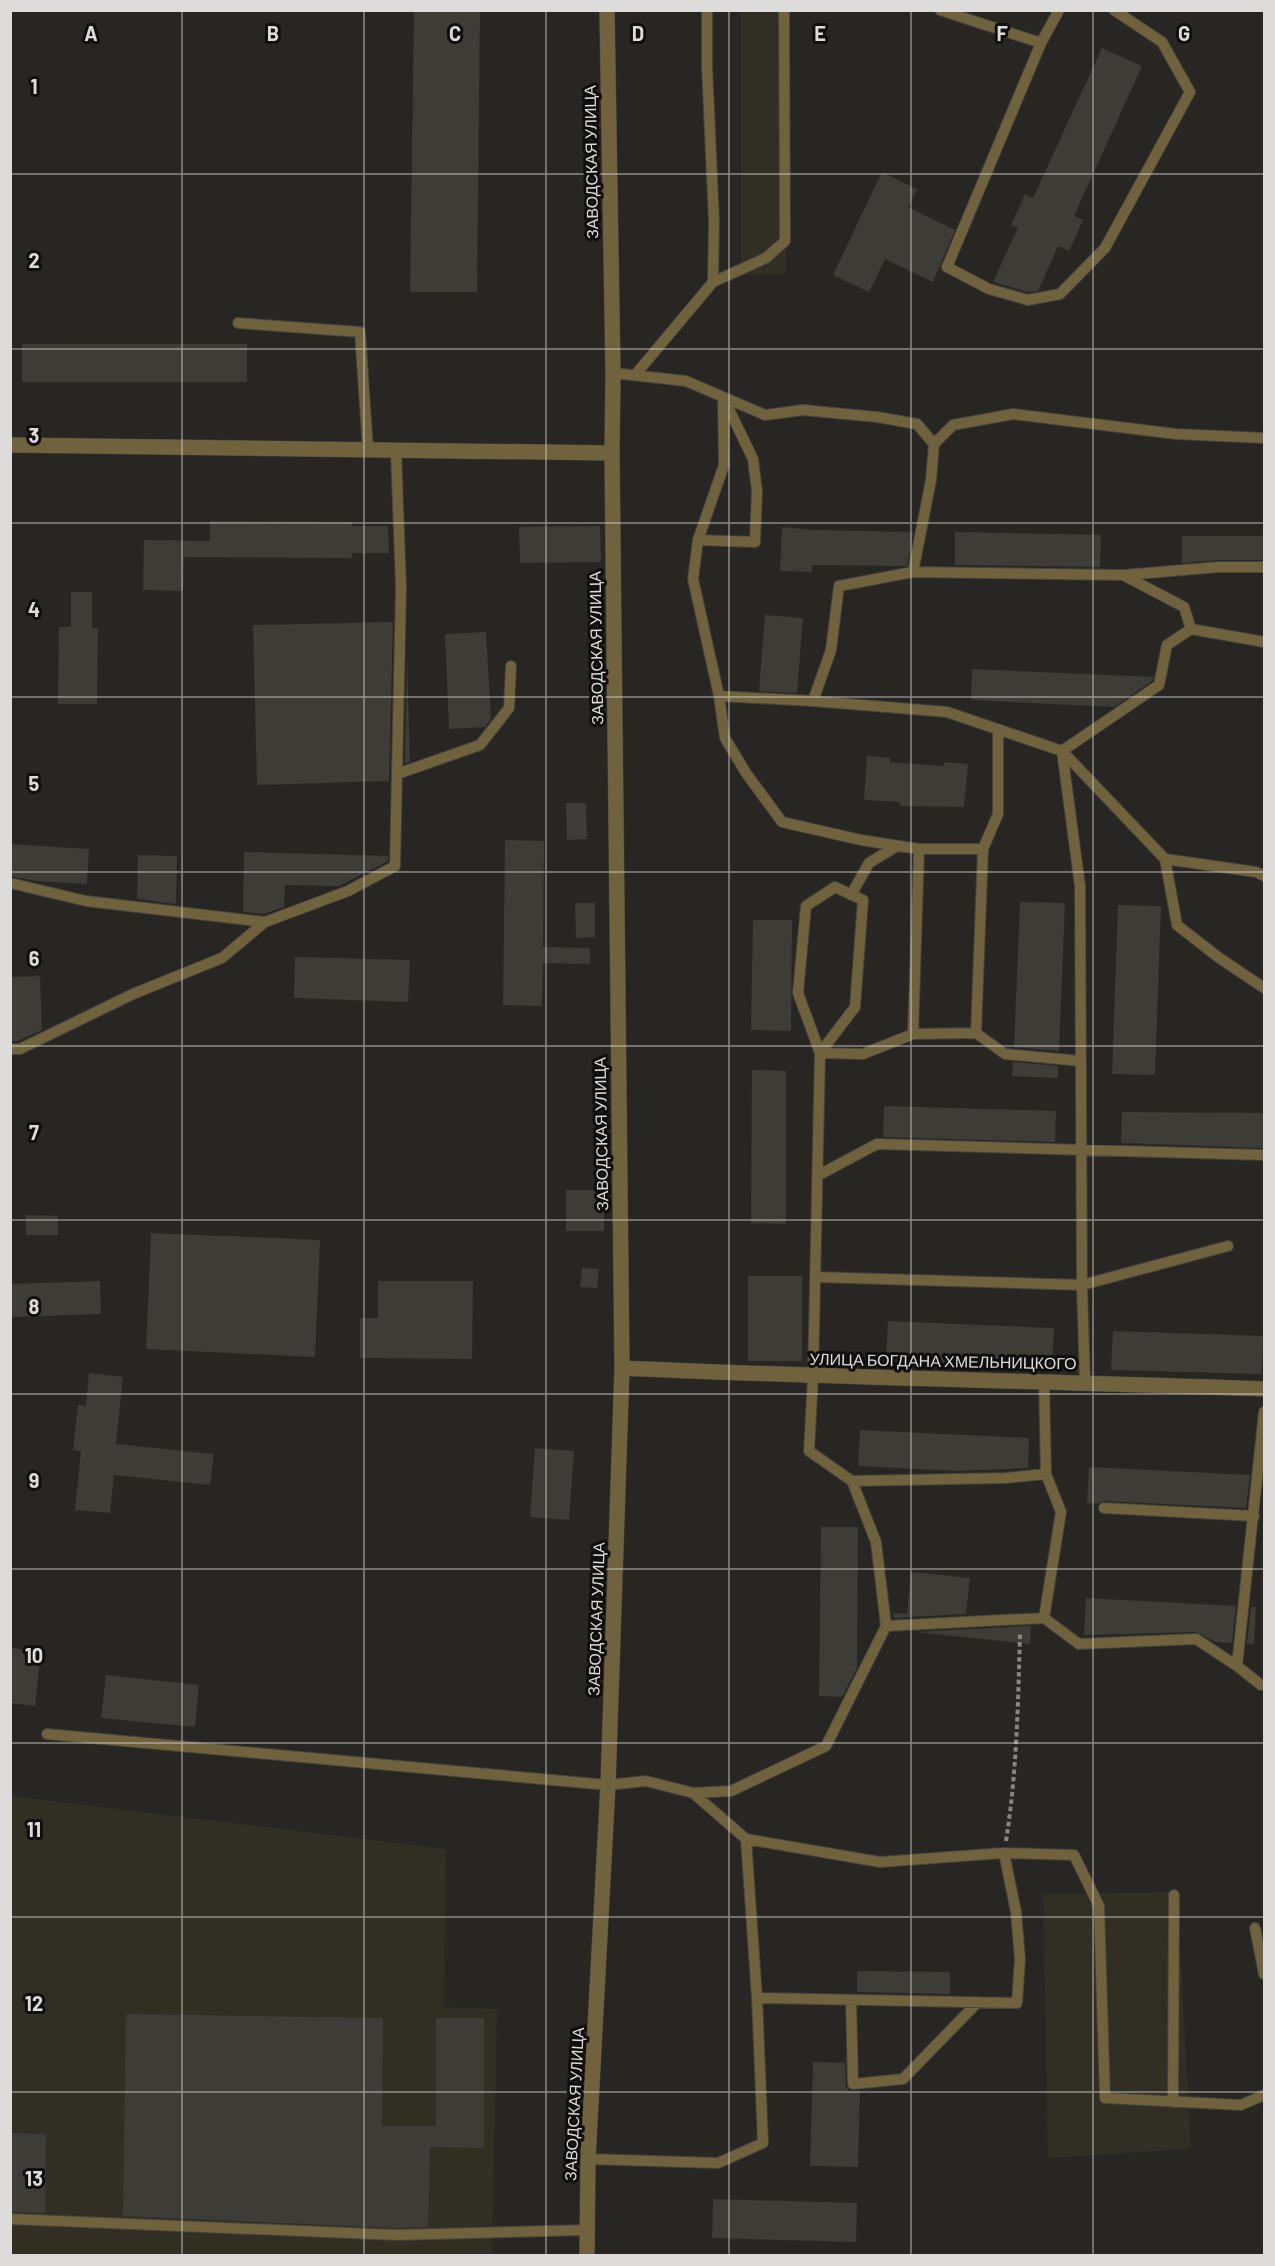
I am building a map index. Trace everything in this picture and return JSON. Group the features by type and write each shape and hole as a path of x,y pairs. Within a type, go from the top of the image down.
{"street":[{"name":"ЗАВОДСКАЯ УЛИЦА","path":"586,2256 588,2159 608,1785 622,1368 613,373 607,10"},
{"path":"10,445 612,453"},
{"name":"УЛИЦА БОГДАНА ХМЕЛЬНИЦКОГО","path":"622,1368 813,1377 1044,1381 1264,1389"}],"lane":[{"path":"707,10 707,66 714,222 713,282"},
{"path":"635,375 713,282 766,258 784,241 784,10"},
{"path":"940,10 1041,42"},
{"path":"1059,10 1041,42 947,267 989,289 1028,300 1060,294 1105,248 1190,92 1162,42 1114,10"},
{"path":"238,323 360,332 368,450"},
{"path":"613,373 686,381 765,415 803,410 877,417 917,424 934,444"},
{"path":"699,540 755,542 757,491 753,459 723,398"},
{"path":"723,398 724,465 699,540 693,579 719,696 725,738 746,773 782,822 919,849 983,849"},
{"path":"913,572 931,480 934,444 953,424 1013,414 1176,434 1264,438"},
{"path":"10,1049 20,1049 134,994 222,958 265,922 348,891 395,866 401,587 396,451"},
{"path":"813,701 831,650 839,586 913,572 1124,575 1219,567 1264,567"},
{"path":"1124,575 1184,607 1191,629"},
{"path":"1062,751 1159,685 1167,645 1191,629 1264,642"},
{"path":"397,774 480,745 509,708 511,666"},
{"path":"719,696 947,712 1062,751 1164,859 1177,925 1218,957 1264,988"},
{"path":"976,1033 983,849 998,814 998,729"},
{"path":"1062,751 1080,886 1084,1383"},
{"path":"851,895 869,863 897,846"},
{"path":"913,1034 919,849"},
{"path":"1164,859 1256,872 1264,876"},
{"path":"10,883 86,901 265,922"},
{"path":"47,1734 608,1785 646,1781 693,1793 731,1791 826,1746 886,1626 876,1542 852,1481 809,1451 813,1377 820,1053 798,993 806,906 835,887 863,900 855,1007 820,1053"},
{"path":"820,1053 863,1053 913,1034 976,1033 1005,1054 1081,1061"},
{"path":"817,1176 878,1144 1264,1155"},
{"path":"815,1276 1082,1285 1228,1246"},
{"path":"1044,1381 1046,1474 1061,1512 1044,1618"},
{"path":"1237,1666 1264,1412"},
{"path":"852,1481 1006,1478 1046,1474"},
{"path":"1104,1508 1254,1516"},
{"path":"886,1626 1044,1618 1080,1644 1196,1638 1264,1685"},
{"path":"693,1793 746,1839 880,1862 1004,1853 1074,1855 1099,1906 1106,2098 1241,2105 1264,2095"},
{"path":"588,2159 718,2163 763,2143 757,1998 746,1839"},
{"path":"757,1998 1017,2003 1019,1947 1016,1912 1004,1853"},
{"path":"1173,2102 1174,1895"},
{"path":"1256,1928 1264,1974"},
{"path":"851,2000 853,2084 903,2079 978,2002"},
{"path":"10,2219 397,2235 587,2230"}],"path":[{"path":"1004,1853 1017,1748 1020,1620"}],"shaded area":[{"path":"741,11 786,11 786,274 741,275"},
{"path":"11,1796 446,1849 444,2007 497,2009 492,2255 11,2256"},
{"path":"1177,1892 1191,2149 1048,2158 1043,1894"}],"building":[{"path":"414,10 480,10 477,292 410,292"},
{"path":"1102,48 1142,66 1074,216 1083,220 1069,251 1058,246 1038,291 1028,292 993,282 1018,228 1011,225 1025,194 1033,198"},
{"path":"882,172 917,189 908,207 955,230 933,282 885,259 869,292 833,275"},
{"path":"22,344 247,344 247,382 22,382"},
{"path":"210,521 352,522 352,526 388,526 389,553 352,553 352,558 184,557 183,591 143,590 144,540 210,541"},
{"path":"600,526 601,562 520,563 519,527"},
{"path":"782,527 913,532 907,566 812,565 812,572 780,571"},
{"path":"955,532 1101,535 1100,567 955,565"},
{"path":"1182,536 1264,536 1264,560 1182,563"},
{"path":"71,592 92,592 92,628 98,628 97,704 58,704 59,627 71,627"},
{"path":"765,615 803,618 797,693 759,691"},
{"path":"393,622 389,781 257,785 253,625"},
{"path":"486,632 491,719 485,727 449,729 445,634"},
{"path":"407,656 410,762 405,763"},
{"path":"972,669 1153,677 1152,681 1114,707 971,700"},
{"path":"867,756 890,758 890,762 944,766 944,762 968,764 964,807 899,806 900,802 864,800"},
{"path":"566,803 586,803 587,839 567,840"},
{"path":"505,840 544,841 543,947 590,948 590,964 543,963 542,1006 503,1005"},
{"path":"10,844 89,849 87,884 35,881 10,876"},
{"path":"244,852 388,856 388,861 339,886 285,885 284,907 264,914 243,912"},
{"path":"138,855 177,856 176,904 137,899"},
{"path":"1020,902 1065,903 1059,1051 1014,1047"},
{"path":"575,903 595,903 595,937 576,938"},
{"path":"1118,905 1161,906 1155,1075 1112,1074"},
{"path":"753,920 792,920 791,1031 751,1030"},
{"path":"295,957 410,960 408,1002 294,998"},
{"path":"40,976 42,1030 18,1041 10,1041 10,977"},
{"path":"1013,1062 1058,1066 1058,1078 1012,1076"},
{"path":"752,1070 786,1071 786,1224 751,1223"},
{"path":"884,1106 1056,1111 1055,1142 883,1137"},
{"path":"1122,1112 1264,1113 1264,1148 1121,1143"},
{"path":"566,1190 604,1190 604,1231 566,1231"},
{"path":"26,1215 58,1216 58,1235 26,1235"},
{"path":"151,1233 320,1240 315,1357 146,1349"},
{"path":"582,1268 599,1269 597,1288 580,1287"},
{"path":"748,1276 802,1276 802,1361 748,1361"},
{"path":"100,1281 101,1314 10,1317 10,1284"},
{"path":"378,1281 473,1281 472,1359 360,1358 360,1318 378,1318"},
{"path":"888,1321 1054,1328 1052,1368 886,1361"},
{"path":"1113,1331 1263,1336 1262,1374 1111,1370"},
{"path":"89,1373 123,1377 116,1444 214,1454 210,1485 114,1475 110,1513 75,1510 81,1451 73,1450 78,1405 86,1406"},
{"path":"860,1430 1029,1438 1028,1468 957,1471 858,1466"},
{"path":"535,1448 574,1451 569,1520 530,1517"},
{"path":"1089,1467 1250,1475 1246,1508 1104,1501 1098,1504 1087,1503"},
{"path":"821,1527 858,1527 857,1668 842,1697 819,1696"},
{"path":"911,1572 970,1578 966,1614 893,1618 894,1613 907,1614"},
{"path":"1086,1598 1236,1606 1232,1643 1215,1642 1196,1632 1084,1635"},
{"path":"1251,1607 1256,1607 1254,1644 1247,1644"},
{"path":"1029,1626 1031,1626 1030,1644 915,1632"},
{"path":"10,1648 41,1651 35,1706 10,1703"},
{"path":"106,1675 199,1685 195,1727 101,1718"},
{"path":"857,1971 950,1972 950,1994 857,1992"},
{"path":"126,2014 383,2018 382,2126 436,2126 436,2018 484,2018 484,2148 430,2147 428,2227 397,2228 123,2216"},
{"path":"813,2062 845,2063 846,2088 850,2091 860,2091 858,2167 810,2166"},
{"path":"10,2133 46,2134 45,2213 10,2212"},
{"path":"713,2199 857,2203 856,2242 712,2238"}]}
